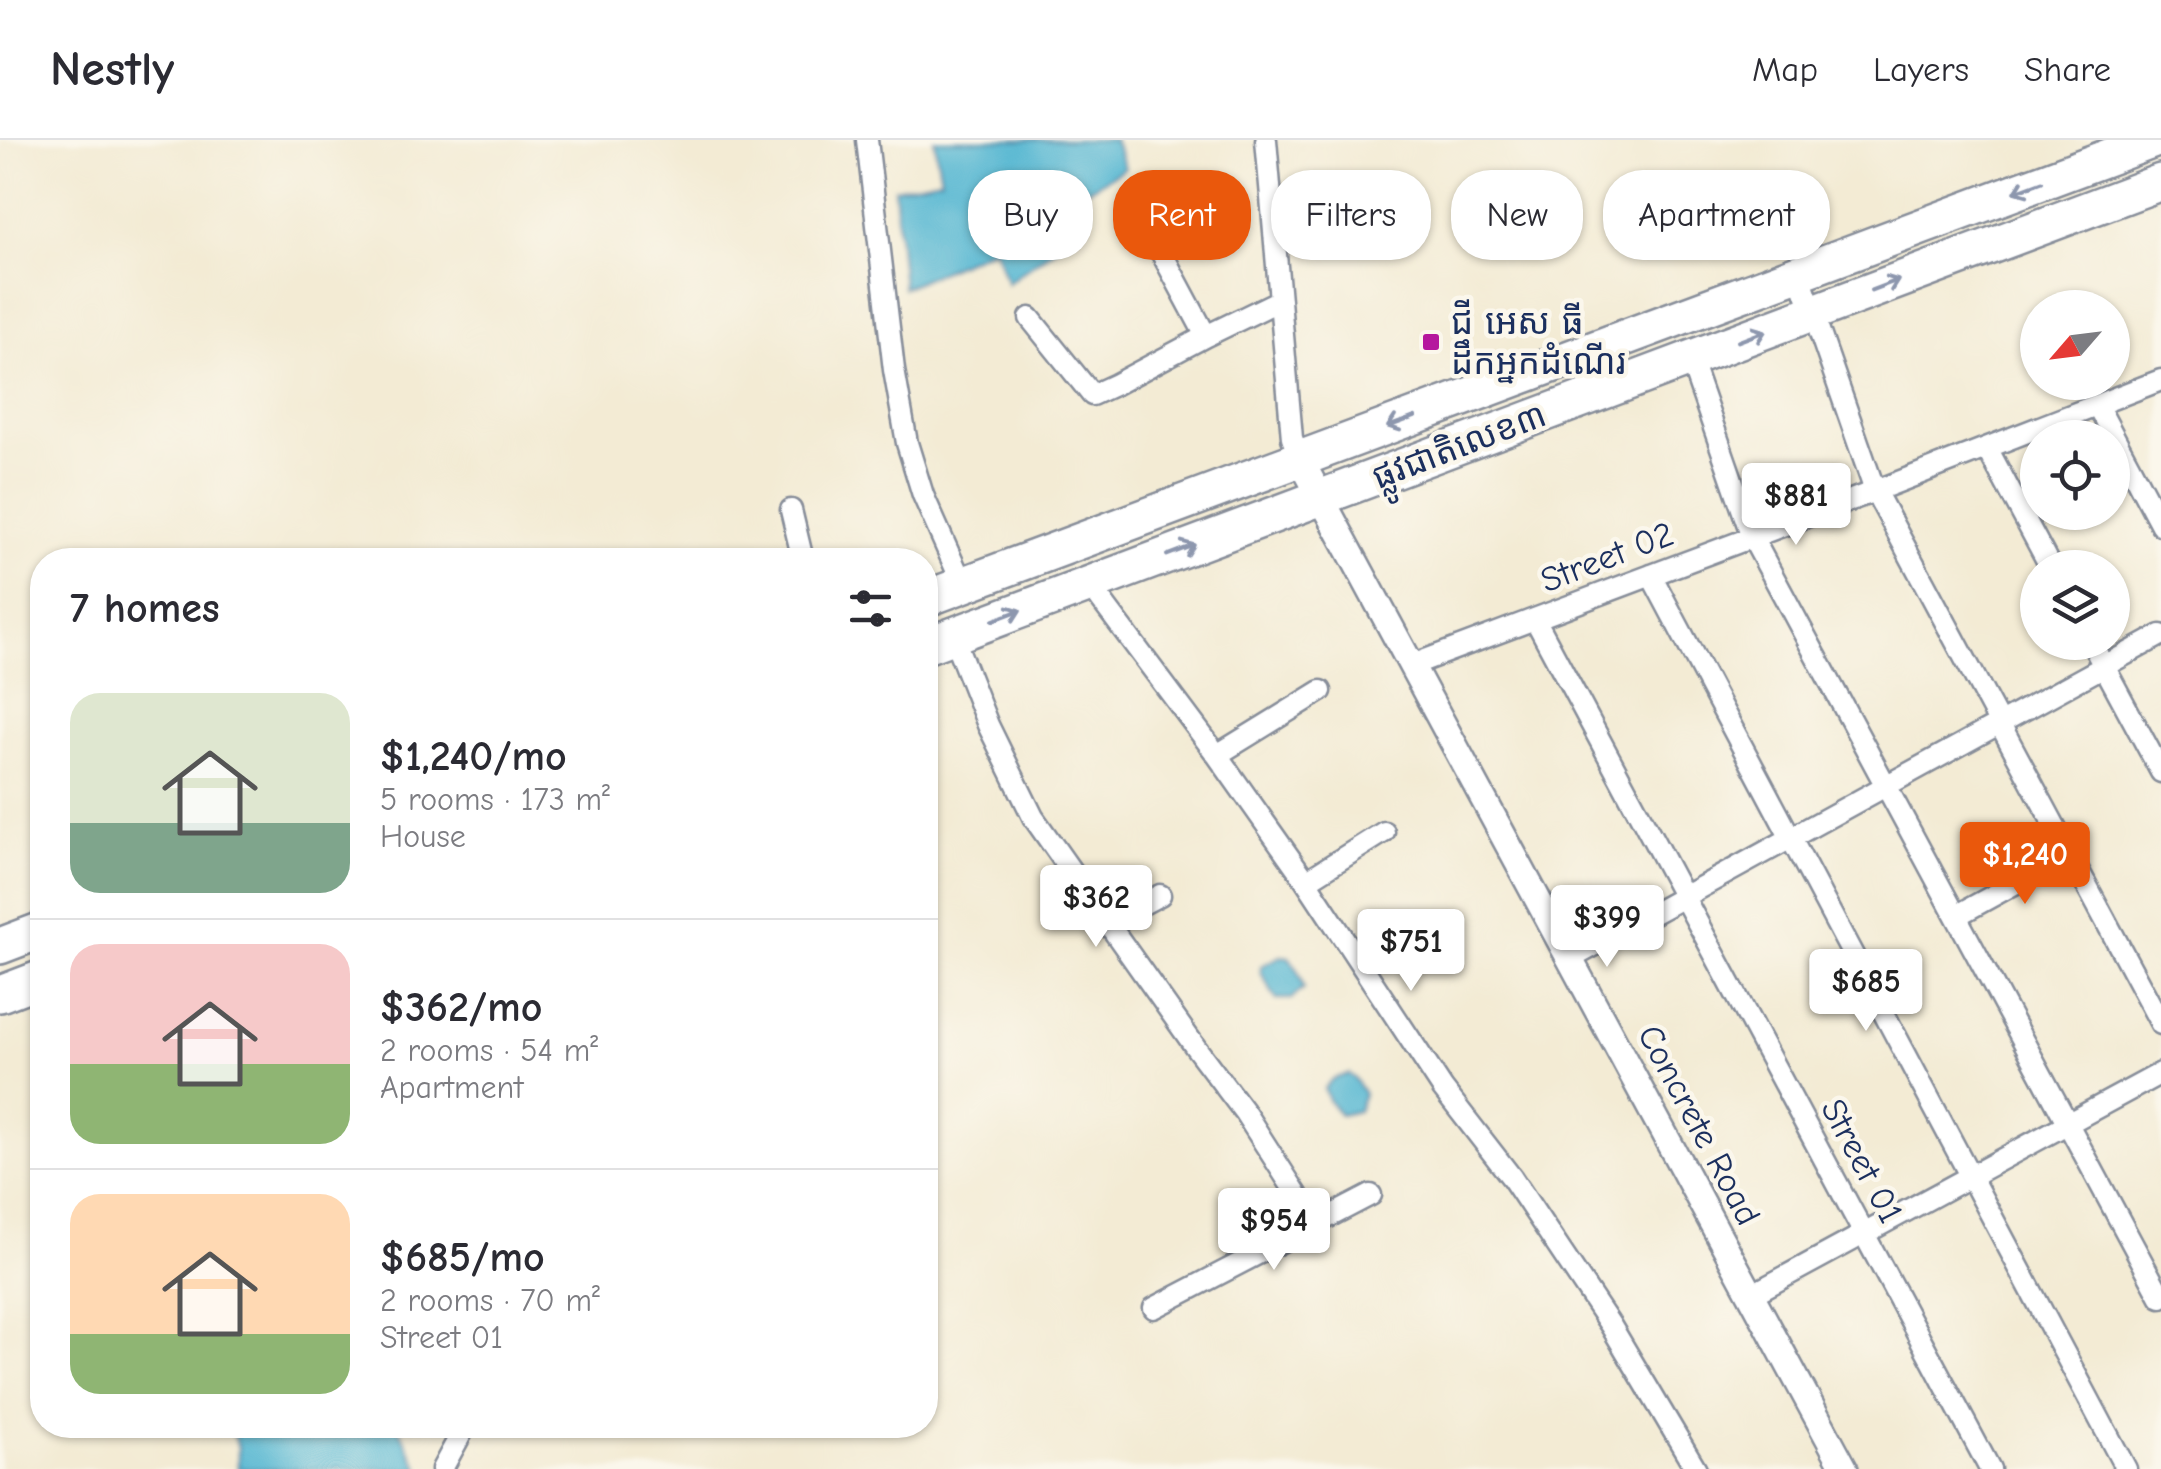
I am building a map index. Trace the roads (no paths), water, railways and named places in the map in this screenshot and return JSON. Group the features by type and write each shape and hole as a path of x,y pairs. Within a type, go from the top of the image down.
{"highway":[{"name":"ផ្លូវជាតិលេខ៣","path":"938,595 2154,140"},
{"name":"ផ្លូវជាតិលេខ៣","path":"939,641 2161,182"},
{"path":"0,946 30,935"},
{"path":"0,994 30,983"}],"street":[{"path":"867,140 894,370 907,442 923,495 963,585"},
{"path":"1266,140 1292,438 1300,459"},
{"path":"1165,260 1206,336"},
{"path":"1798,273 1875,492 2161,1024"},
{"path":"1030,318 1092,394 1278,301"},
{"path":"1690,359 1752,537 2161,1297"},
{"name":"Street 02","path":"1412,665 2161,380"},
{"path":"2097,405 2161,525"},
{"path":"1987,448 2041,550"},
{"name":"Concrete Road","path":"1300,459 1844,1469"},
{"path":"791,510 801,548"},
{"path":"1651,575 2126,1469"},
{"path":"1090,584 1217,754 1444,1089 1512,1178 1611,1326 1696,1469"},
{"name":"Street 01","path":"1536,618 1990,1469"},
{"path":"1570,959 2161,635"},
{"path":"939,641 988,725 1033,818 1245,1113 1316,1224"},
{"path":"2101,660 2161,772"},
{"path":"1217,754 1321,690"},
{"path":"1306,881 1384,832"},
{"path":"1956,916 2070,854"},
{"path":"1107,922 1160,895"},
{"path":"1751,1295 2161,1072"},
{"path":"1154,1308 1371,1195"},
{"path":"442,1469 459,1438"}],"water":[{"path":"934,140 1114,140 1125,168 1113,170 1113,175 1093,187 1093,170 968,170 968,259 903,288 894,188 941,179"},
{"path":"998,260 1039,260 1007,283"},
{"path":"1281,956 1289,957 1304,988 1291,999 1276,999 1261,973 1261,966"},
{"path":"1349,1074 1364,1094 1358,1111 1340,1115 1324,1089 1332,1079"},
{"path":"234,1438 404,1438 420,1469 238,1469"}],"place":[{"name":"ជី អេស ធី ដឹកអ្នកដំណើរ","path":"1431,342"}]}
